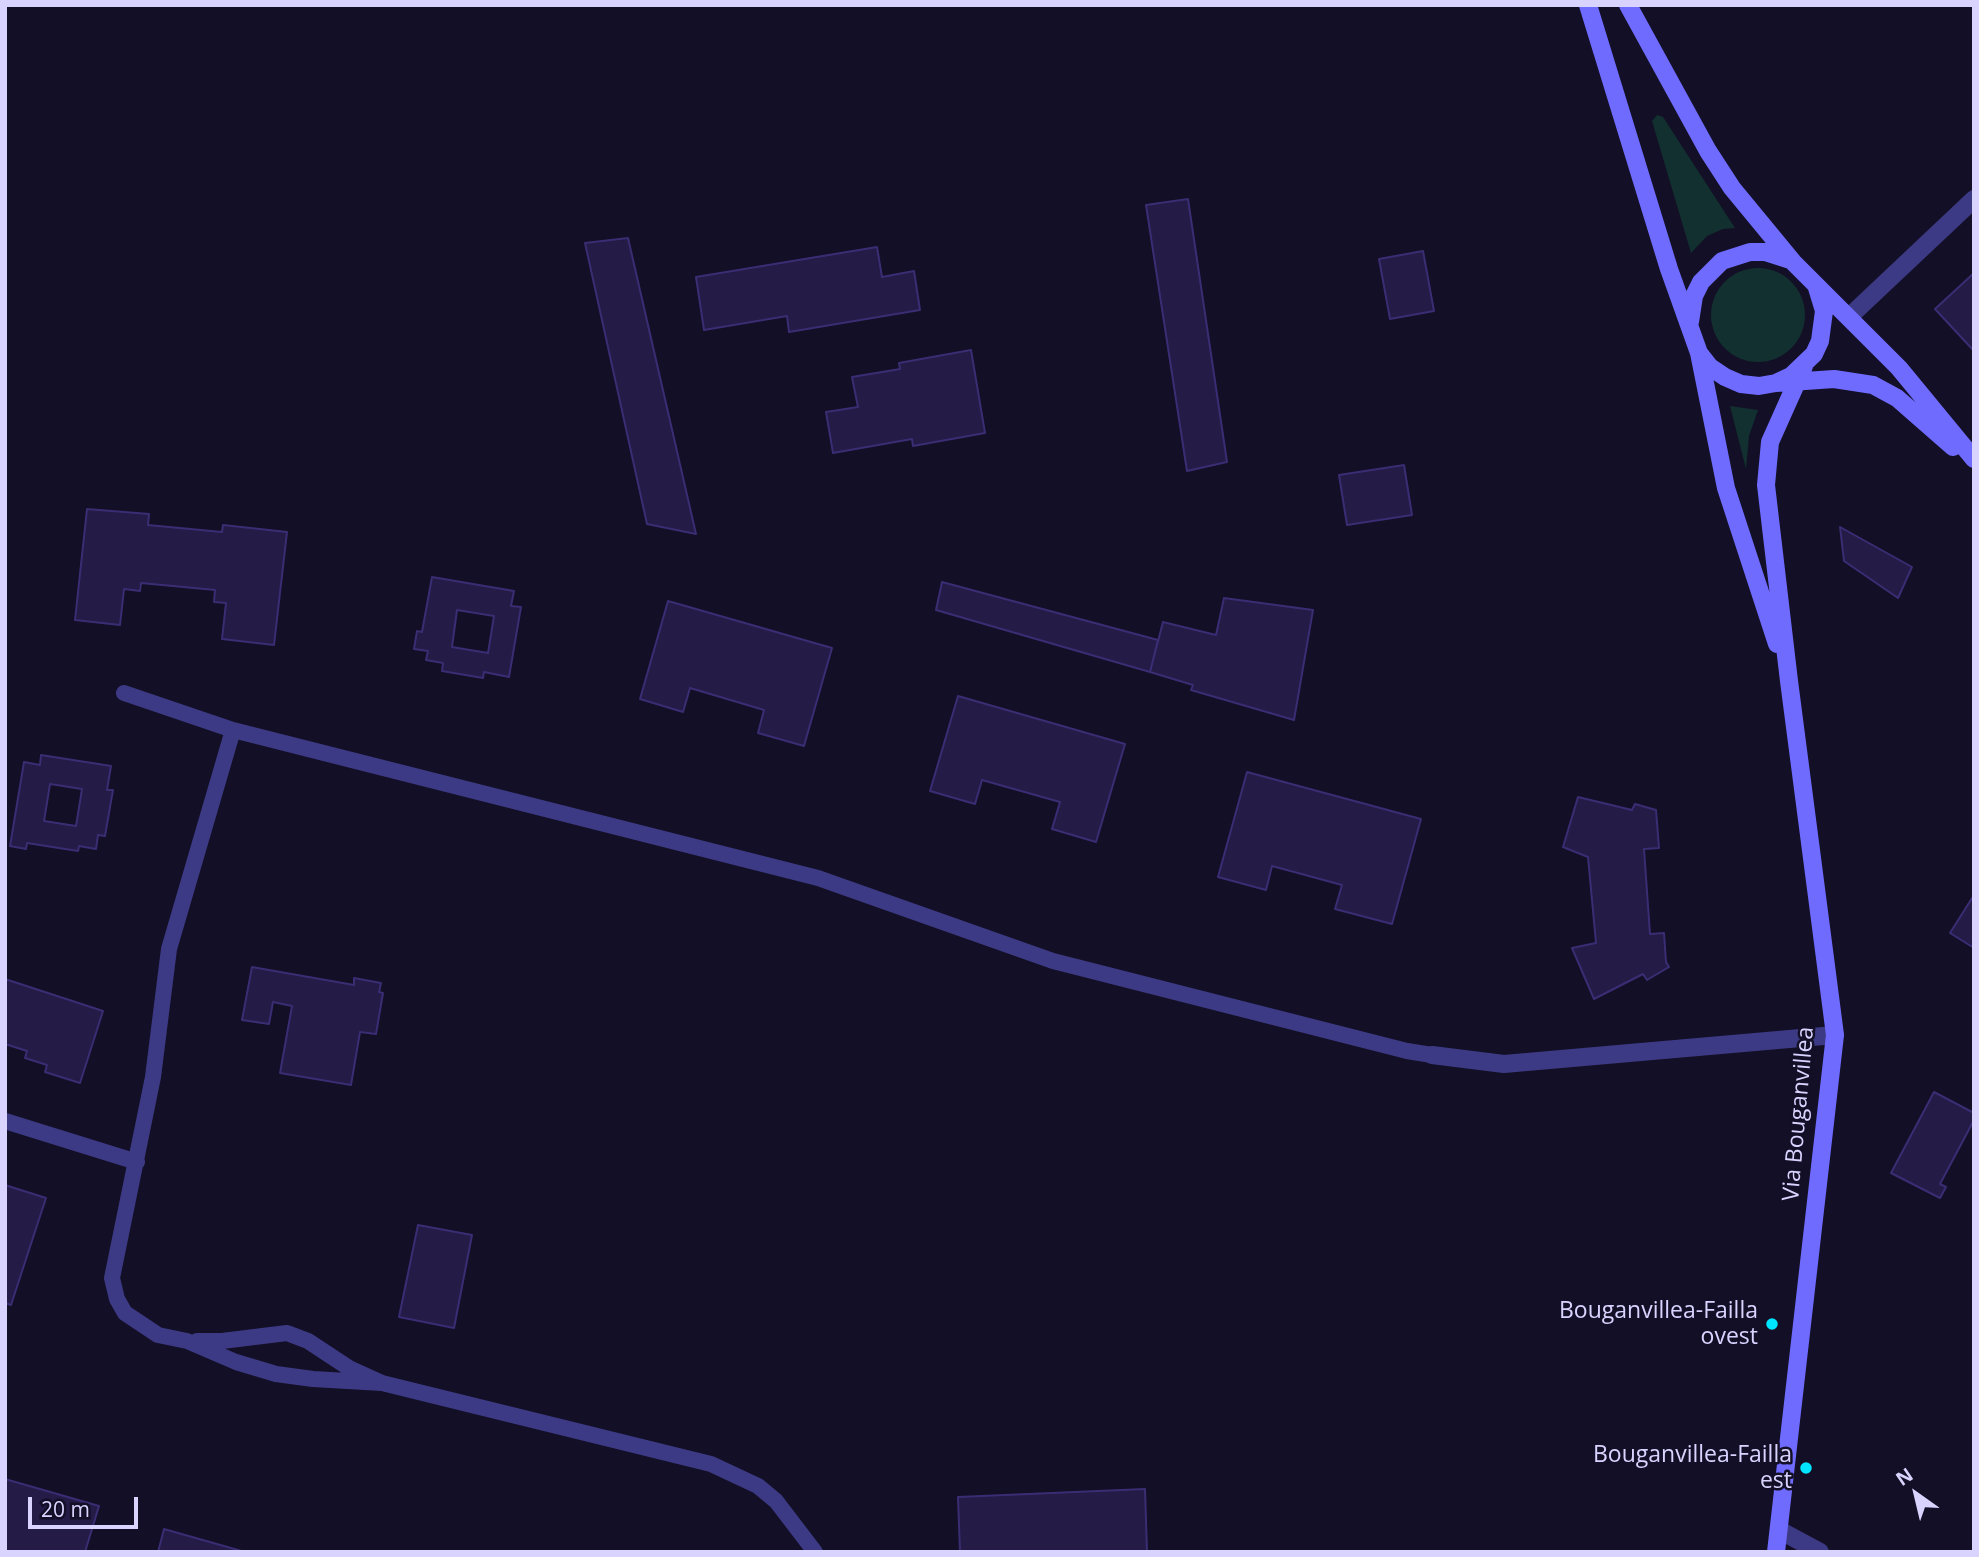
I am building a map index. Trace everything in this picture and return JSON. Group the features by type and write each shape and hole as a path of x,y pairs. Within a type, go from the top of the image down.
{"main road":[{"path":"1588,5 1693,340 1710,367 1741,384 1759,386 1800,374 1873,385 1896,398 1974,465"},
{"path":"1628,5 1708,151 1732,188 1793,262 1899,368 1974,459"},
{"path":"1690,325 1690,310 1697,289 1710,270 1722,261 1750,251 1780,255 1793,262"},
{"path":"1789,681 1766,485 1770,442 1800,374 1817,348 1824,326 1824,311 1815,283"},
{"path":"1699,353 1726,488 1789,681"},
{"name":"Via Bouganvillea","path":"1776,1552 1835,1035 1789,681"}],"street":[{"path":"1849,317 1974,199"},
{"path":"1432,1055 1504,1064 1835,1035"},
{"path":"1779,1530 1820,1552"}],"lane":[{"path":"124,693 233,730 818,878 1053,961 1407,1051 1432,1055"},
{"path":"233,730 169,949 153,1077 112,1278 117,1299 125,1313 158,1335 187,1341 236,1362 276,1374 382,1383 711,1464 758,1486 776,1501 815,1552"},
{"path":"5,1121 137,1162"},
{"path":"187,1341 222,1341 287,1333 308,1341 349,1368 382,1383"}],"green space":[{"path":"1657,115 1663,117 1735,228 1723,229 1707,236 1691,253 1652,121"},
{"path":"1758,268 1776,271 1791,282 1802,297 1805,315 1802,333 1791,348 1776,359 1758,362 1740,359 1725,348 1714,333 1711,315 1714,297 1725,282 1740,271"},
{"path":"1730,406 1758,410 1749,436 1746,469"}],"building":[{"path":"1188,199 1227,462 1187,471 1146,205"},
{"path":"628,238 696,534 647,524 585,243"},
{"path":"877,247 882,277 914,271 920,310 789,332 787,316 704,330 696,277"},
{"path":"1423,251 1434,311 1390,319 1379,259"},
{"path":"1974,273 1974,351 1935,309"},
{"path":"971,350 985,433 913,446 912,439 833,453 826,412 858,407 852,377 900,369 899,363"},
{"path":"1404,465 1412,515 1347,525 1339,475"},
{"path":"87,509 149,514 148,525 222,532 223,525 287,532 274,645 222,639 226,603 214,602 215,590 141,583 140,591 124,589 120,625 75,620"},
{"path":"1840,527 1912,567 1898,598 1844,561"},
{"path":"432,577 514,591 511,606 521,607 509,677 484,672 483,678 442,671 443,663 426,660 428,651 414,649 417,631 422,632","holes":["457,610 494,616 488,653 452,647"]},
{"path":"942,582 1158,640 1150,672 936,610"},
{"path":"1224,598 1313,610 1294,720 1191,690 1193,685 1150,672 1163,622 1216,635"},
{"path":"668,601 832,648 804,746 758,733 764,710 690,688 683,712 640,699"},
{"path":"958,696 1125,744 1096,842 1052,829 1060,802 982,780 975,804 930,791"},
{"path":"41,755 111,766 107,790 113,790 105,836 98,835 96,849 79,846 78,851 27,843 26,849 10,846 24,762 40,765","holes":["50,784 82,789 76,826 44,821"]},
{"path":"1247,772 1421,819 1392,924 1335,909 1342,885 1272,866 1266,890 1218,877"},
{"path":"1578,797 1632,810 1635,804 1656,810 1659,848 1644,849 1650,934 1664,933 1666,962 1669,967 1647,980 1643,974 1594,999 1572,948 1596,943 1588,857 1563,847"},
{"path":"1974,895 1974,948 1950,933"},
{"path":"252,967 354,985 354,978 381,983 379,992 383,993 376,1034 360,1032 351,1085 280,1073 292,1006 273,1002 269,1024 242,1020"},
{"path":"5,979 103,1011 80,1083 45,1072 47,1065 25,1058 27,1051 5,1044"},
{"path":"1934,1092 1974,1113 1974,1120 1940,1184 1946,1187 1940,1198 1891,1173"},
{"path":"5,1185 46,1198 11,1305 5,1303"},
{"path":"418,1225 472,1235 454,1328 399,1317"},
{"path":"5,1479 99,1506 85,1552 5,1551"},
{"path":"1145,1489 1147,1552 960,1552 958,1497"},
{"path":"164,1529 245,1552 158,1552"}],"place":[{"name":"Bouganvillea-Failla ovest","path":"1772,1324"},
{"name":"Bouganvillea-Failla est","path":"1806,1468"}]}
